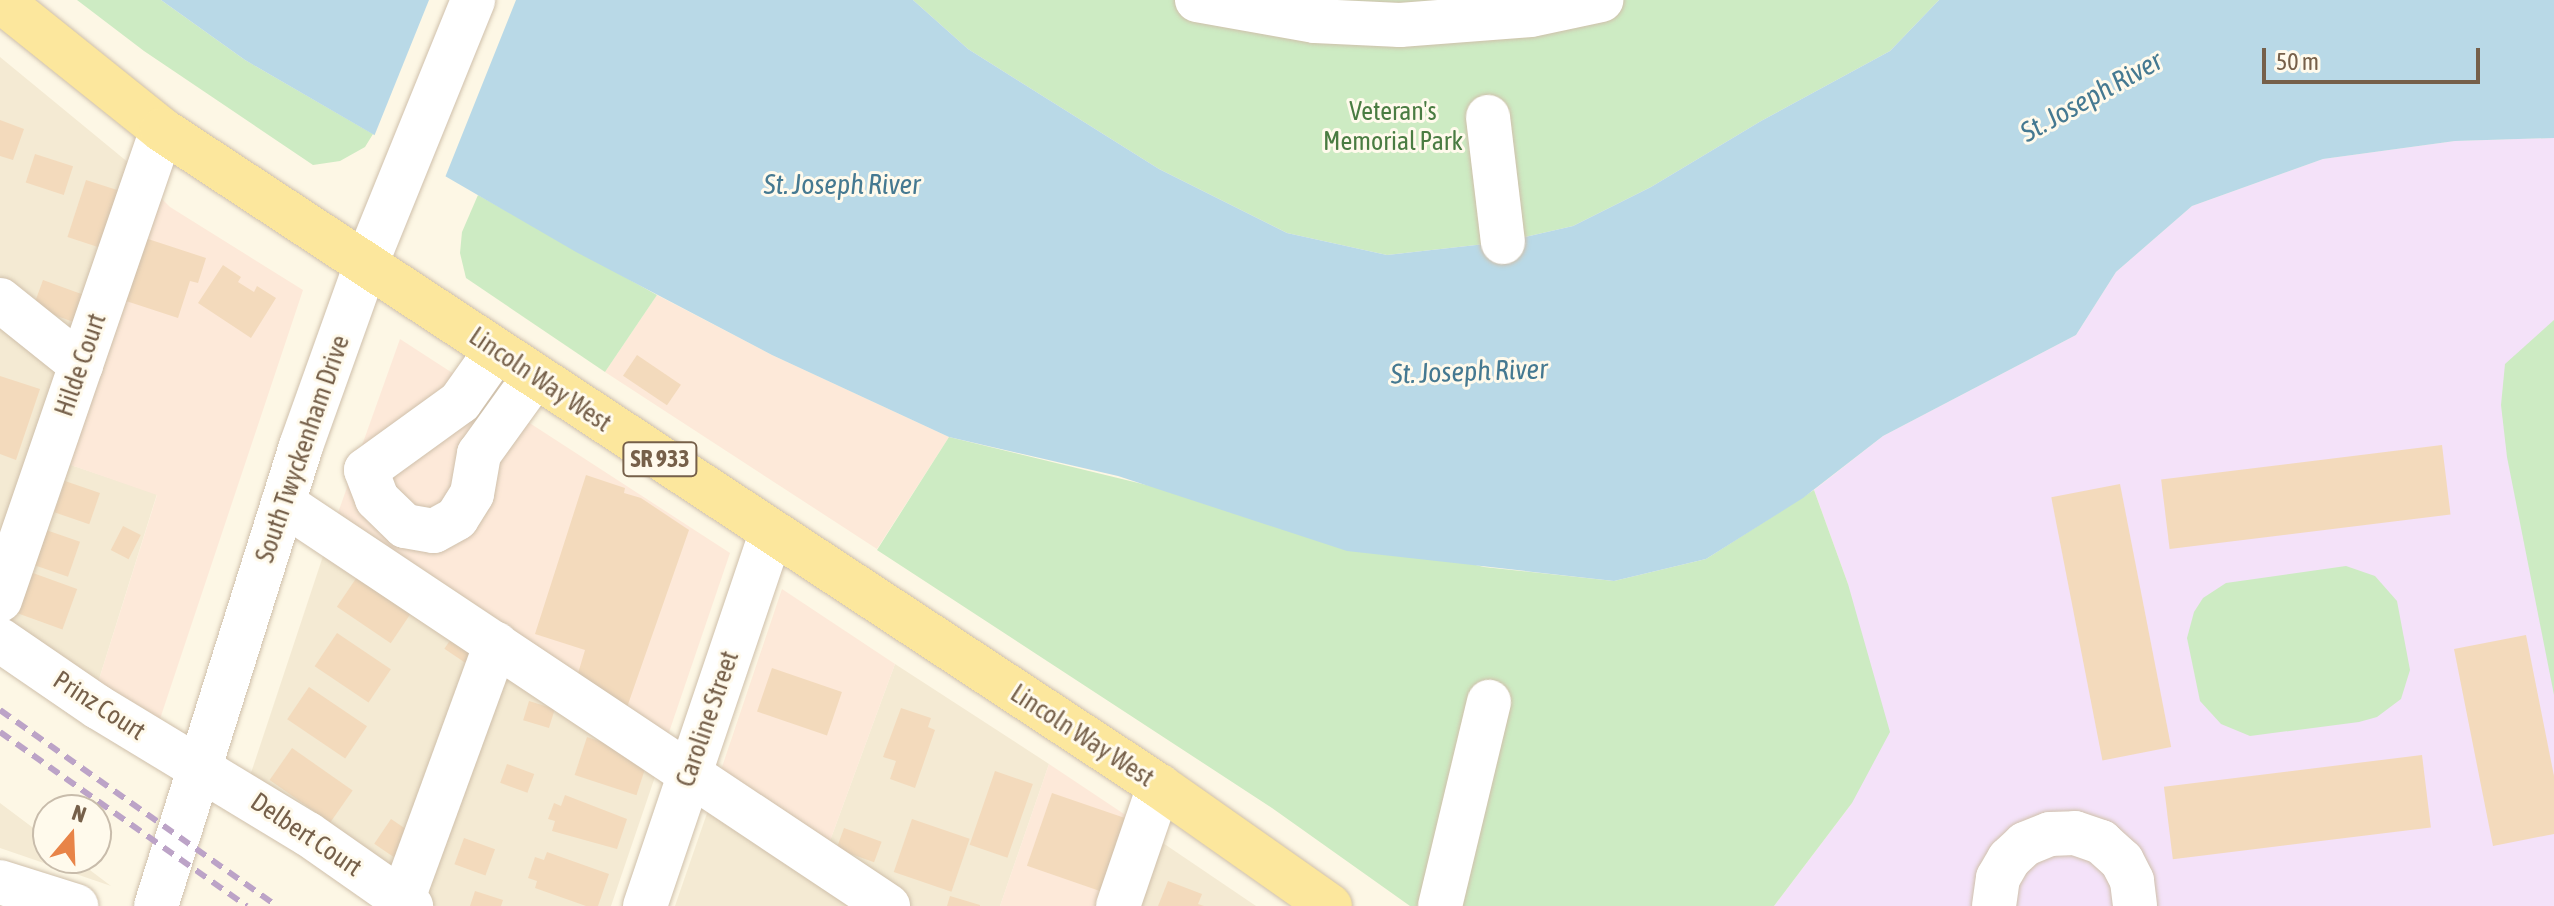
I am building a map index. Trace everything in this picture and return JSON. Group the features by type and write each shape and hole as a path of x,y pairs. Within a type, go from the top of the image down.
{"main road":[{"name":"Lincoln Way West","path":"0,0 162,130 1159,786 1330,906"}],"street":[{"name":"South Twyckenham Drive","path":"156,906 301,446 366,264 473,0"},
{"path":"1197,0 1315,21 1400,25 1531,15 1601,0"},
{"path":"1488,117 1503,242"},
{"name":"Hilde Court","path":"0,600 162,130"},
{"path":"0,300 81,365"},
{"path":"366,470 460,402 496,351"},
{"path":"301,446 366,470 377,499 405,526 434,531 457,518 472,494 479,454 535,376"},
{"path":"441,417 479,454"},
{"path":"283,503 888,906"},
{"name":"Caroline Street","path":"645,906 771,533"},
{"name":"Prinz Court","path":"0,640 98,707 200,767"},
{"path":"405,902 407,887 496,644"},
{"path":"1440,906 1489,702"},
{"name":"Delbert Court","path":"200,767 308,834 405,902"},
{"path":"1118,906 1159,786"},
{"path":"1994,906 1998,878 2017,851 2050,834 2075,833 2101,842 2122,861 2132,881 2135,906"},
{"path":"0,882 76,906"}],"shaded area":[{"path":"0,57 141,173 80,349 0,285"},
{"path":"2554,138 2554,906 1774,906 1852,803 1848,584 1814,490 1883,436 2076,335 2116,272 2192,206 2323,159 2455,141"},
{"path":"154,191 170,207 303,290 157,728 96,689 157,495 65,463"},
{"path":"657,295 772,355 949,437 877,549 605,372"},
{"path":"0,315 66,370 0,572"},
{"path":"400,339 730,553 665,744 334,524"},
{"path":"65,463 157,494 96,689 8,624"},
{"path":"327,544 488,652 400,882 249,779"},
{"path":"782,589 895,664 827,849 718,779"},
{"path":"500,658 660,762 611,906 435,906 414,893"},
{"path":"895,664 1049,764 1000,906 907,906 827,849"},
{"path":"1049,764 1136,822 1106,906 1000,906"},
{"path":"713,796 876,906 675,906"},
{"path":"0,803 32,827 32,859 0,848"},
{"path":"1160,841 1256,906 1137,906"},
{"path":"76,874 95,874 111,886"}],"green space":[{"path":"77,0 161,0 245,60 373,134 365,147 340,161 313,165 144,51"},
{"name":"Veteran's Memorial Park","path":"913,0 1939,0 1890,51 1761,121 1651,187 1573,226 1503,242 1387,255 1287,233 1159,169 968,49"},
{"path":"478,195 657,295 605,372 466,278 460,253 462,232"},
{"path":"2554,320 2554,695 2507,457 2501,405 2505,364"},
{"path":"949,437 1484,567 1614,581 1706,559 1814,490 1848,584 1890,732 1852,803 1774,906 1410,906 1272,808 877,550"},
{"path":"2346,566 2375,576 2397,601 2410,670 2401,699 2377,717 2359,722 2250,736 2221,724 2200,701 2187,638 2194,612 2203,598 2226,583"}],"water":[{"name":"St. Joseph River","path":"161,0 913,0 968,49 1159,169 1287,233 1387,255 1503,242 1573,226 1651,187 1761,121 1890,51 1939,0 2554,0 2554,138 2455,141 2323,159 2192,206 2116,272 2076,335 1883,436 1803,498 1706,559 1614,581 1347,551 1118,476 949,437 772,355 576,252 245,60"}],"pier":[{"path":"429,0 516,0 444,180 373,139"}],"building":[{"path":"0,120 24,129 13,160 0,156"},
{"path":"35,154 73,166 64,195 26,183"},
{"path":"86,180 128,194 109,251 67,237"},
{"path":"145,238 206,258 198,283 190,281 178,318 123,300"},
{"path":"223,265 241,277 238,282 254,292 257,286 276,298 251,338 198,303"},
{"path":"43,280 91,297 81,325 33,307"},
{"path":"637,355 681,385 667,405 623,376"},
{"path":"0,376 40,389 16,460 0,454"},
{"path":"2442,445 2451,514 2170,549 2161,479"},
{"path":"586,475 625,488 624,493 641,498 689,530 625,713 576,680 585,650 535,634"},
{"path":"65,481 100,493 89,524 54,512"},
{"path":"2120,484 2171,747 2102,760 2051,497"},
{"path":"123,526 141,535 129,559 111,550"},
{"path":"46,530 80,542 68,577 34,565"},
{"path":"33,573 77,589 62,629 18,613"},
{"path":"357,577 411,613 391,643 337,607"},
{"path":"337,633 391,669 369,703 315,666"},
{"path":"455,633 477,648 467,664 444,649"},
{"path":"2526,635 2554,776 2554,834 2493,846 2454,649"},
{"path":"772,668 842,692 827,736 757,711"},
{"path":"309,687 367,726 345,758 287,719"},
{"path":"529,701 555,709 549,728 523,720"},
{"path":"901,708 931,718 928,727 935,730 915,788 890,779 896,761 883,757"},
{"path":"587,737 649,757 636,795 575,775"},
{"path":"292,748 353,790 330,822 270,780"},
{"path":"2422,755 2431,827 2173,859 2164,787"},
{"path":"507,764 534,774 527,793 500,783"},
{"path":"995,771 1033,784 1007,858 970,845"},
{"path":"1052,793 1131,820 1106,893 1027,866"},
{"path":"565,795 627,819 617,849 552,831 555,821 548,819 554,803 561,806"},
{"path":"391,819 413,834 397,859 374,844"},
{"path":"912,819 970,839 951,892 894,872"},
{"path":"844,828 882,842 874,862 836,849"},
{"path":"464,838 495,849 485,876 454,864"},
{"path":"547,852 609,874 598,906 586,906 535,888 537,881 528,878 535,857 544,860"},
{"path":"1168,881 1202,894 1198,904 1204,906 1158,906"},
{"path":"475,891 503,900 501,906 470,906"},
{"path":"950,896 980,905 980,906 947,906"}],"railway":[{"path":"0,710 277,906"},
{"path":"0,732 247,906"}]}
